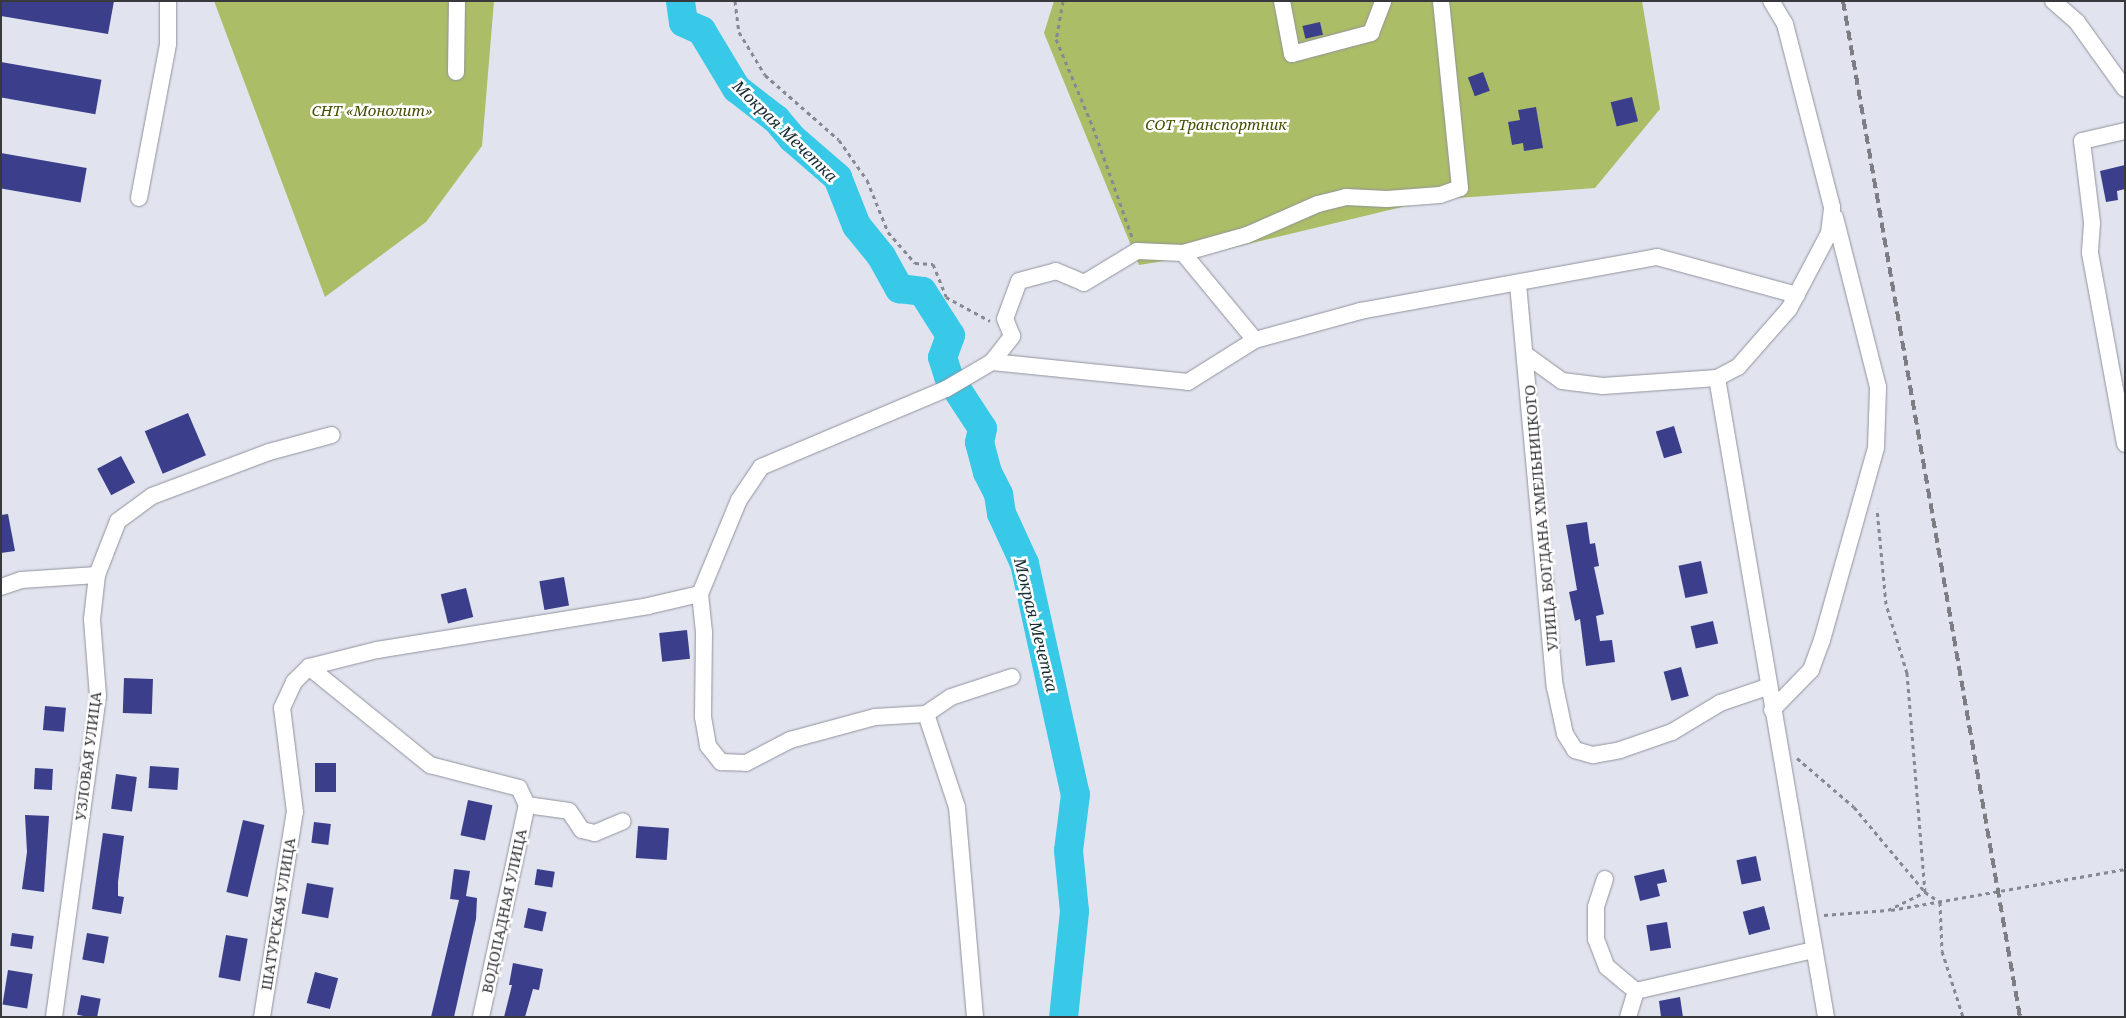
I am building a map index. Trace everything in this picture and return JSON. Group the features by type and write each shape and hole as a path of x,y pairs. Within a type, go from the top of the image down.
{"street":[{"path":"139,198 168,44 168,1"},
{"path":"456,72 457,1"},
{"path":"1282,1 1292,54 1307,48 1320,48 1371,33 1383,1"},
{"path":"1012,677 951,697 926,714 875,717 790,740 746,763 721,762 708,746 703,717 704,633 700,594 739,500 761,467 946,389 965,380 992,362 1012,336 1005,319 1019,281 1056,272 1084,283 1138,251 1184,253 1247,235 1318,204 1346,197 1396,198 1440,195 1460,188 1441,1"},
{"path":"1771,1 1785,24 1878,387 1876,448 1822,640 1811,670 1772,710"},
{"path":"2053,1 2077,22 2125,89"},
{"path":"2125,131 2082,141 2092,222 2090,253 2125,444"},
{"path":"1526,355 1562,381 1604,386 1717,378 1738,367 1789,309 1829,233 1832,207"},
{"path":"1184,253 1255,340"},
{"path":"992,362 1188,382 1255,340 1360,311 1518,284 1657,257 1797,295"},
{"name":"УЛИЦА БОГДАНА ХМЕЛЬНИЦКОГО","path":"1518,284 1556,687 1565,734 1575,750 1593,755 1620,750 1672,732 1720,703 1767,687"},
{"path":"1717,378 1767,687 1779,742 1807,916 1826,1017"},
{"name":"УЗЛОВАЯ УЛИЦА","path":"54,1017 98,696 92,619 98,575 118,521 152,496 269,452 332,435"},
{"path":"1,588 21,580 98,575"},
{"path":"309,667 377,650 648,606 700,594"},
{"path":"309,667 430,765 519,788 527,805 569,811 582,830 595,833 623,820"},
{"name":"ШАТУРСКАЯ УЛИЦА","path":"262,1017 295,812 282,708 294,682 309,667"},
{"path":"926,714 957,807 975,1017"},
{"name":"ВОДОПАДНАЯ УЛИЦА","path":"481,1017 527,805"},
{"path":"1605,879 1596,907 1596,940 1607,967 1636,991"},
{"path":"1636,991 1814,950"},
{"path":"1628,1017 1636,991"}],"path":[{"path":"735,1 739,32 765,75 839,140 866,180 888,232 915,264 932,264 946,297 997,325 1005,319"},
{"path":"1064,1 1056,39 1093,128 1138,251"},
{"path":"1877,504 1877,533 1886,604 1907,674 1925,892"},
{"path":"1779,742 1854,807 1925,892 1940,902"},
{"path":"1807,916 1888,910 2125,869"},
{"path":"1888,910 1925,892"},
{"path":"1940,902 1942,951 1962,1017"}],"green space":[{"name":"СНТ «Монолит»","path":"214,1 494,1 482,146 426,222 325,297"},
{"name":"СОТ Транспортник","path":"1054,1 1642,1 1660,109 1595,188 1431,200 1202,255 1139,265 1044,33"}],"building":[{"path":"1,1 114,1 108,34 1,16"},
{"path":"1320,22 1323,35 1305,39 1302,26"},
{"path":"1,62 101,80 95,114 1,98"},
{"path":"1483,72 1490,91 1475,96 1468,77"},
{"path":"1632,97 1638,121 1617,127 1611,102"},
{"path":"1536,107 1543,148 1524,151 1523,143 1512,145 1508,122 1520,120 1518,110"},
{"path":"1,153 87,168 81,203 1,189"},
{"path":"2125,165 2125,189 2117,191 2118,200 2106,202 2100,171"},
{"path":"188,413 206,455 163,474 145,431"},
{"path":"1674,426 1682,453 1664,458 1656,432"},
{"path":"121,456 135,482 111,495 97,469"},
{"path":"8,514 15,551 1,553 1,515"},
{"path":"1587,522 1590,544 1595,543 1599,566 1594,567 1604,614 1596,616 1600,641 1612,640 1615,662 1586,666 1580,619 1575,621 1569,592 1577,590 1566,525"},
{"path":"1701,561 1708,593 1685,598 1679,566"},
{"path":"564,577 569,606 544,610 539,581"},
{"path":"466,588 473,617 448,623 441,594"},
{"path":"1713,621 1718,643 1696,649 1691,626"},
{"path":"687,630 690,659 662,662 659,633"},
{"path":"1681,667 1689,696 1671,701 1664,672"},
{"path":"124,678 153,679 152,714 123,713"},
{"path":"45,706 66,708 64,732 43,730"},
{"path":"315,763 336,763 336,792 315,792"},
{"path":"150,766 179,768 177,790 148,788"},
{"path":"35,768 53,769 52,790 34,789"},
{"path":"116,774 137,777 132,812 111,809"},
{"path":"468,800 492,805 485,840 461,835"},
{"path":"25,815 49,816 44,892 22,889 27,852"},
{"path":"243,820 264,825 248,897 226,892"},
{"path":"314,822 331,824 328,845 311,843"},
{"path":"638,826 669,828 667,860 636,858"},
{"path":"103,833 124,836 118,882 118,896 124,897 121,914 92,909"},
{"path":"1756,856 1761,880 1742,885 1736,860"},
{"path":"454,869 470,871 466,896 477,898 476,919 454,1017 431,1017 459,900 450,899"},
{"path":"537,869 555,872 552,888 534,885"},
{"path":"1664,869 1667,882 1657,884 1660,896 1640,901 1634,876"},
{"path":"307,883 334,888 328,918 302,914"},
{"path":"1764,906 1770,929 1749,935 1743,912"},
{"path":"528,908 547,912 542,932 524,928"},
{"path":"1667,922 1671,948 1650,951 1646,925"},
{"path":"12,933 34,936 32,949 10,946"},
{"path":"87,933 109,937 104,963 82,960"},
{"path":"226,935 248,939 240,981 219,977"},
{"path":"513,963 543,969 539,990 533,989 525,1017 504,1017 512,985 509,985"},
{"path":"8,970 33,974 27,1008 3,1005"},
{"path":"315,972 338,978 330,1009 307,1003"},
{"path":"81,995 101,999 97,1017 77,1015"},
{"path":"1680,997 1683,1017 1661,1017 1659,1001"}],"waterway":[{"name":"Мокрая Мечетка","path":"680,1 683,22 701,30 736,88 776,119 792,138 837,177 856,225 881,256 899,288 922,291 950,335 942,357 948,376 982,428 979,442 987,472 998,494 1001,513 1024,563 1075,794 1068,850 1074,911 1063,1017"}],"railway":[{"path":"1843,1 2020,1017"}]}
